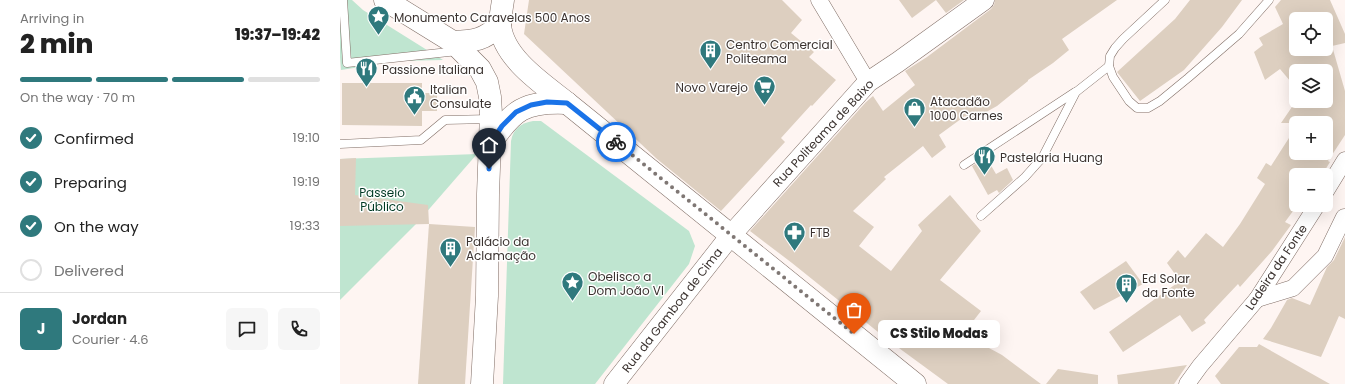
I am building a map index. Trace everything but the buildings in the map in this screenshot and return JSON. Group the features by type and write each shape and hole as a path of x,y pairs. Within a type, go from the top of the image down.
{"main road":[{"path":"385,0 458,46 480,69 487,82 490,97 491,119 487,296 482,384"},
{"path":"503,0 500,24 504,40 518,61 567,103 915,384"},
{"path":"458,46 489,35 500,24"},
{"path":"490,144 502,126 516,112 531,105 547,102 567,103"}],"street":[{"path":"819,0 868,82"},
{"name":"Rua Politeama de Baixo","path":"731,235 868,82 984,0"},
{"path":"1333,180 1345,160"},
{"name":"Ladeira da Fonte","path":"1187,384 1200,366 1257,298 1312,212"},
{"path":"1257,298 1293,288 1325,256 1344,217"},
{"name":"Rua da Gamboa de Cima","path":"614,384 731,235"}],"lane":[{"path":"343,0 344,63 458,46"},
{"path":"1165,0 1115,48 1110,56 1109,66 1113,77 1129,101 1137,108 1148,108 1188,78 1239,34 1269,0"},
{"path":"964,165 1076,92 1109,66"},
{"path":"981,216 1025,177 1042,158 1076,92"},
{"path":"340,144 421,140 445,120 491,119"}],"green space":[{"path":"340,0 352,0 363,10 443,60 398,61 341,70"},
{"path":"533,121 541,121 689,231 695,246 689,264 595,384 503,384 511,141 518,127"},
{"name":"Passeio Público","path":"477,154 417,223 340,300 340,159"}],"way so far":[{"path":"616,142 854,334"}],"place":[{"name":"Monumento Caravelas 500 Anos","path":"379,36"},
{"name":"Centro Comercial Politeama","path":"711,70"},
{"name":"Passione Italiana","path":"366,88"},
{"name":"Novo Varejo","path":"764,106"},
{"name":"Italian Consulate","path":"414,116"},
{"name":"Atacadão 1000 Carnes","path":"915,128"},
{"name":"Pastelaria Huang","path":"984,176"},
{"name":"FTB","path":"795,252"},
{"name":"Palácio da Aclamação","path":"450,268"},
{"name":"Obelisco a Dom João VI","path":"572,302"},
{"name":"Ed Solar da Fonte","path":"1126,304"},
{"name":"CS Stilo Modas","path":"854,334"}],"route":[{"path":"489,169 490,144 502,126 516,112 531,105 547,102 567,103 616,142"}]}
